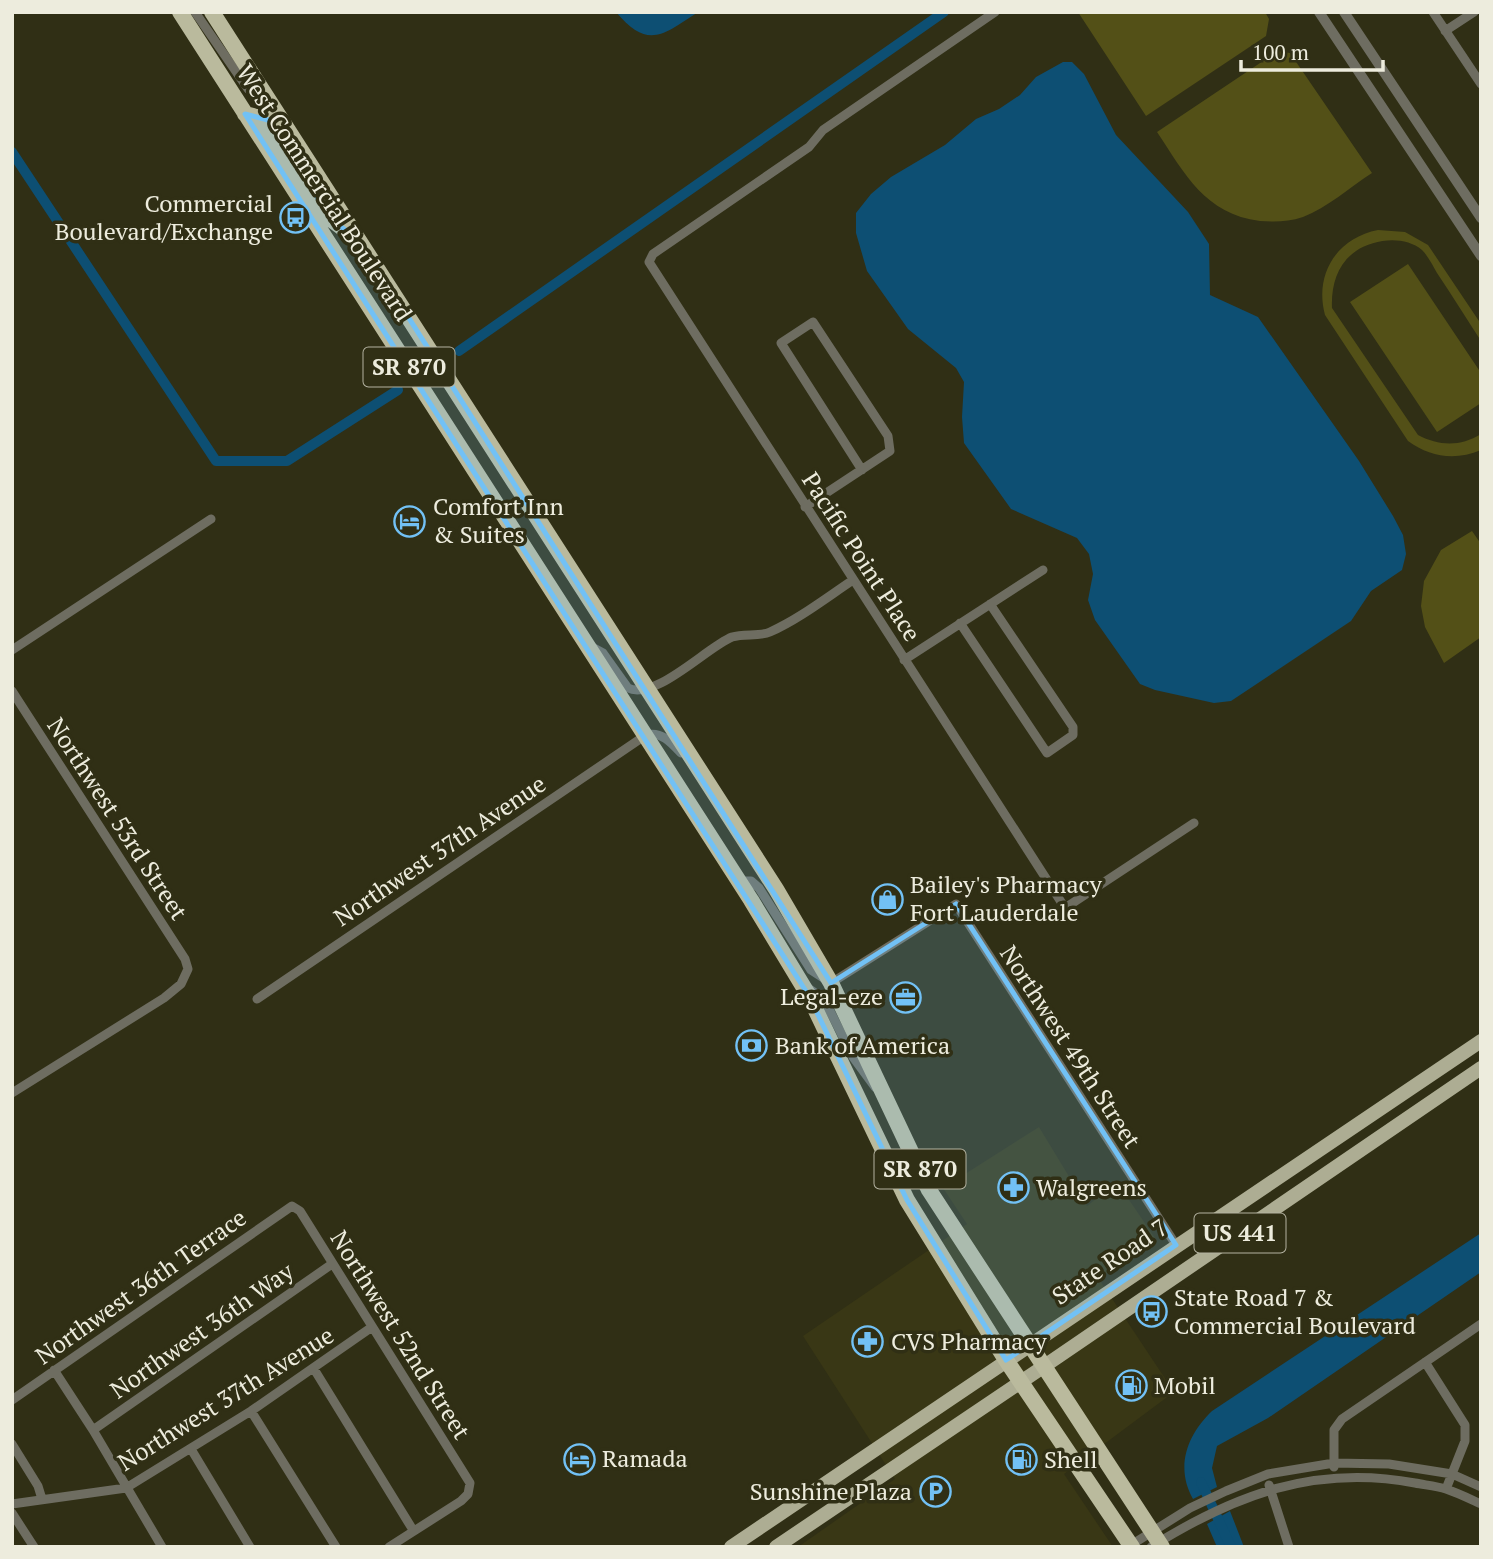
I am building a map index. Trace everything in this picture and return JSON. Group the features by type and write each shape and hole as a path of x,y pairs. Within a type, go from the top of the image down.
{"highway":[{"name":"West Commercial Boulevard","path":"180,12 739,881 802,985 907,1200 1006,1360 1132,1546"},
{"name":"West Commercial Boulevard","path":"212,12 776,889 831,983 929,1190 1156,1542"},
{"path":"245,114 268,120 332,220 360,241"}],"main road":[{"name":"State Road 7","path":"731,1547 1481,1041"},
{"name":"State Road 7","path":"776,1547 1481,1068"}],"street":[{"name":"West Commercial Boulevard","path":"195,12 248,89 269,101"},
{"name":"Pacific Point Place","path":"995,12 822,130 809,147 653,254 649,262 1065,908 1194,823"},
{"path":"1319,12 1481,256"},
{"path":"1344,12 1481,218"},
{"path":"1433,12 1481,84"},
{"path":"1446,31 1474,12"},
{"path":"806,507 862,470 890,451 888,436 813,322 781,343 862,470"},
{"path":"12,650 211,519"},
{"path":"904,660 1043,570"},
{"path":"647,688 670,677 733,636 767,634 803,614 853,580"},
{"path":"960,623 1046,753 1073,734 1073,727 990,604"},
{"name":"West Commercial Boulevard","path":"589,646 603,653 628,688 634,691 647,688"},
{"name":"Northwest 53rd Street","path":"12,691 185,959 188,970 181,984 164,998 12,1093"},
{"name":"West Commercial Boulevard","path":"646,735 654,733 667,739 700,771"},
{"name":"Northwest 37th Avenue","path":"257,999 646,735"},
{"name":"West Commercial Boulevard","path":"739,881 751,881 759,888 811,970 831,983"},
{"name":"Northwest 49th Street","path":"831,983 956,904 1176,1245"},
{"name":"West Commercial Boulevard","path":"802,985 824,999 869,1082 875,1087 881,1085"},
{"name":"Northwest 52nd Street","path":"292,1206 300,1211 468,1478 470,1488 461,1501 413,1530"},
{"name":"Northwest 36th Terrace","path":"12,1400 292,1206"},
{"name":"Northwest 36th Way","path":"93,1430 332,1264"},
{"path":"1333,1478 1334,1430 1342,1419 1481,1325"},
{"name":"Northwest 37th Avenue","path":"12,1504 126,1488 251,1411 372,1327"},
{"path":"1425,1362 1465,1424 1465,1441 1446,1489"},
{"path":"314,1369 413,1530 389,1547"},
{"path":"54,1370 162,1547"},
{"path":"251,1411 336,1547"},
{"path":"12,1444 38,1486 42,1499"},
{"path":"191,1449 250,1547"},
{"path":"1156,1542 1190,1508 1226,1491 1268,1475 1334,1463 1389,1464 1452,1474 1481,1487"},
{"path":"1268,1475 1289,1547"},
{"path":"1132,1546 1156,1542 1232,1503 1270,1489 1333,1478 1386,1478 1446,1489 1481,1504"},
{"path":"12,1513 34,1547"}],"highlighted area":[{"path":"245,114 268,120 332,220 360,241 831,983 956,904 1176,1245 1006,1360 907,1200 809,996"}],"shaded area":[{"path":"1078,12 1265,12 1269,19 1266,36 1146,116"},
{"path":"1278,51 1290,53 1372,173 1330,203 1303,217 1260,221 1225,210 1198,190 1157,132"},
{"path":"1378,230 1405,232 1428,245 1481,324 1481,341 1426,255 1407,242 1380,241 1349,256 1336,276 1332,308 1418,435 1450,444 1481,434 1481,450 1443,456 1425,451 1408,441 1325,315 1323,286 1332,260 1351,241"},
{"path":"1408,264 1481,373 1481,403 1437,432 1350,302"},
{"path":"1472,531 1481,544 1481,637 1444,663 1425,627 1421,606 1424,581 1441,550"},
{"path":"1039,1127 1087,1206 1117,1182 1155,1238 1099,1279 1174,1392 1064,1474 1113,1547 798,1547 895,1479 803,1336 967,1224 943,1188"}],"water":[{"path":"616,12 698,12 665,32 647,35 627,24"},
{"path":"1063,62 1072,62 1084,74 1116,135 1188,212 1209,244 1210,295 1258,317 1359,461 1403,535 1406,554 1402,570 1371,591 1351,621 1231,701 1214,703 1140,684 1095,620 1088,600 1093,574 1089,554 1077,538 1011,509 964,443 964,382 956,368 908,329 867,271 856,233 856,213 871,194 891,177 945,145 976,119 999,109 1020,95 1036,77"},
{"path":"1481,1233 1481,1272 1268,1418 1217,1446 1212,1468 1217,1487 1193,1499 1185,1475 1186,1452 1196,1430 1212,1411"},
{"path":"1230,1511 1244,1547 1217,1547 1207,1524"}],"waterway":[{"path":"459,351 944,12"},
{"path":"12,152 216,461 287,461 398,390"},
{"path":"1201,1482 1231,1547"}],"place":[{"name":"Commercial Boulevard/Exchange","path":"296,218"},
{"name":"Comfort Inn & Suites","path":"410,521"},
{"name":"Bailey's Pharmacy Fort Lauderdale","path":"887,899"},
{"name":"Legal-eze","path":"906,997"},
{"name":"Bank of America","path":"752,1046"},
{"name":"Walgreens","path":"1013,1188"},
{"name":"State Road 7 & Commercial Boulevard","path":"1151,1312"},
{"name":"CVS Pharmacy","path":"868,1342"},
{"name":"Mobil","path":"1131,1386"},
{"name":"Ramada","path":"579,1459"},
{"name":"Shell","path":"1021,1460"},
{"name":"Sunshine Plaza","path":"935,1492"}]}
